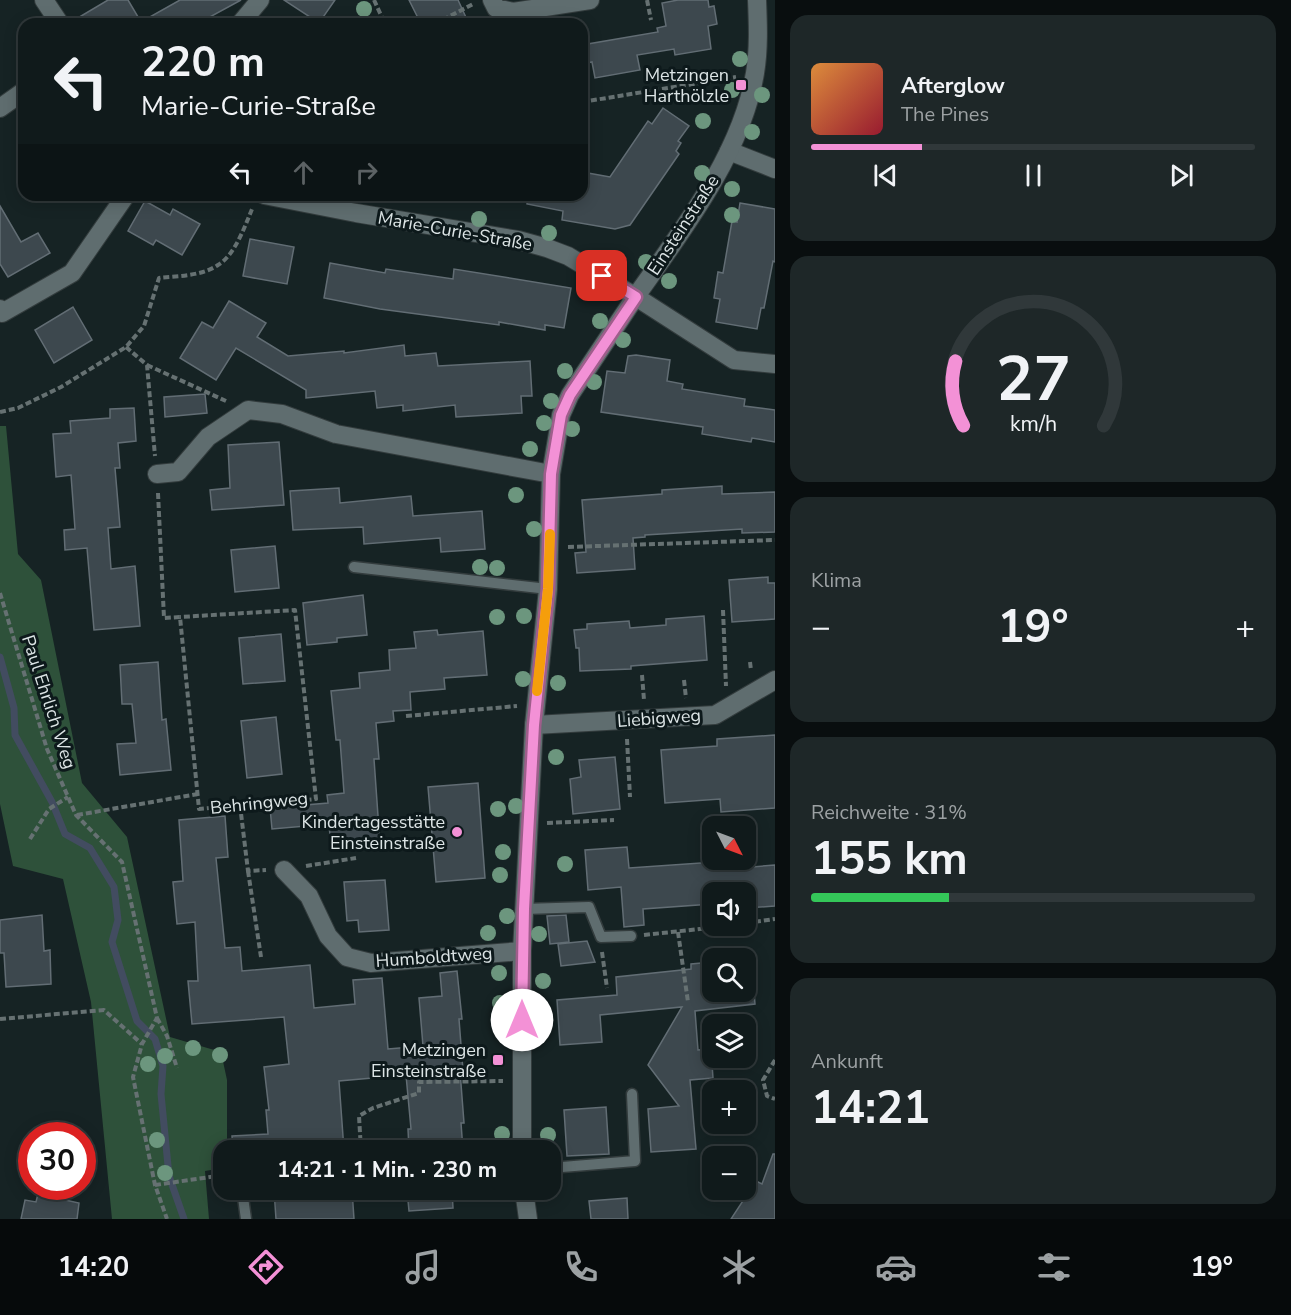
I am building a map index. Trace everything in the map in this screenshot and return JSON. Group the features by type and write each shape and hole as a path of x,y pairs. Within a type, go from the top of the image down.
{"street":[{"path":"44,0 56,18"},
{"path":"245,18 260,0"},
{"path":"492,0 496,8 513,12 590,0"},
{"name":"Einsteinstraße","path":"522,1140 524,909 534,725 548,589 551,474 561,415 570,395 686,226 729,151 755,74 758,31 757,0"},
{"path":"0,108 18,95"},
{"path":"729,151 775,170"},
{"path":"0,309 2,313 72,273 122,201"},
{"name":"Marie-Curie-Straße","path":"266,201 356,213 518,240 547,248 568,256 734,360 775,364"},
{"path":"157,474 178,472 208,437 248,410 282,414 336,434 551,474"},
{"name":"Liebigweg","path":"534,725 715,715 775,681"},
{"name":"Humboldtweg","path":"284,870 309,896 328,936 347,957 371,963 522,951"},
{"path":"525,1200 528,1219"}],"lane":[{"path":"354,567 548,589"},
{"path":"524,909 589,907 601,937 630,936"},
{"path":"561,1167 635,1161 632,1094"},
{"path":"243,1200 246,1219"}],"path":[{"path":"374,0 382,18"},
{"path":"446,18 481,0"},
{"path":"646,0 651,20"},
{"path":"588,101 755,74"},
{"path":"0,412 18,408 61,387 126,347 144,326 159,278 195,274 219,265 238,243 259,201"},
{"path":"126,347 147,365 248,410"},
{"path":"147,365 157,474 164,618 180,617"},
{"path":"549,548 775,540"},
{"name":"Paul Ehrlich Weg","path":"0,593 47,749 76,815 122,862 156,1018 167,1036 177,1068"},
{"name":"Behringweg","path":"295,610 316,799 199,809 180,617 295,610"},
{"path":"723,610 727,708"},
{"path":"406,716 536,705"},
{"path":"627,720 630,797"},
{"path":"76,815 198,794"},
{"path":"30,839 49,809 68,797"},
{"path":"240,805 261,957"},
{"path":"529,824 614,820"},
{"path":"248,871 284,870 356,858"},
{"path":"756,922 775,919"},
{"path":"630,936 702,929"},
{"path":"678,932 688,1002"},
{"path":"601,937 607,988"},
{"path":"0,1019 104,1010 142,1044"},
{"path":"156,1018 142,1044 133,1077 155,1185 167,1219"},
{"path":"775,1060 763,1080 767,1096 775,1099"},
{"path":"361,1140 359,1116 373,1108 419,1093 419,1082 522,1081"},
{"path":"155,1185 213,1176"}],"green space":[{"path":"0,426 6,426 18,554 41,580 82,783 127,837 170,1037 221,1052 227,1080 227,1140 213,1140 213,1170 205,1171 209,1219 112,1219 91,1002 63,879 13,866 0,804"}],"building":[{"path":"108,0 128,0 139,18 78,18"},
{"path":"180,0 241,0 208,18 148,18"},
{"path":"284,0 335,0 322,18 311,18"},
{"path":"409,0 458,0 466,18 418,18"},
{"path":"678,0 708,0 709,7 714,6 717,24 708,26 711,49 675,55 674,49 637,55 640,70 595,78 592,62 588,63 588,44 658,32 657,28 666,26 662,3"},
{"path":"663,108 689,126 678,141 681,143 676,151 679,154 630,225 615,229 562,220 563,211 527,204 527,201 588,201 588,173 610,177 648,121 652,124"},
{"path":"145,201 170,215 173,209 200,224 182,255 156,240 153,245 128,231"},
{"path":"740,203 775,209 775,262 773,261 764,308 761,308 757,329 716,322 720,299 714,298 718,272 723,273 732,221 737,222"},
{"path":"0,206 21,242 38,233 50,253 8,277 0,264"},
{"path":"250,239 294,247 287,284 243,276"},
{"path":"330,263 385,273 386,269 453,279 454,269 571,288 564,328 545,325 545,330 499,322 499,325 380,309 324,298"},
{"path":"229,301 266,323 257,337 288,356 344,351 344,353 404,345 405,356 436,353 438,366 530,361 532,396 521,396 522,413 456,417 455,405 403,411 403,405 377,408 375,391 306,398 306,390 236,348 216,380 180,358 202,322 213,328"},
{"path":"73,307 92,340 54,363 35,330"},
{"path":"628,356 670,360 667,381 683,384 682,389 745,399 744,406 775,410 775,442 752,438 751,442 702,434 703,427 601,412 607,371 625,373"},
{"path":"205,394 207,413 165,417 164,397"},
{"path":"134,408 136,441 118,443 120,468 115,468 120,527 108,528 111,569 135,566 140,626 94,630 87,548 65,550 64,530 75,529 71,475 56,477 53,434 71,433 70,421 110,418 110,409"},
{"path":"279,442 284,505 212,510 210,490 230,488 228,445"},
{"path":"722,486 722,494 775,492 775,532 742,533 742,529 645,535 645,537 633,538 635,569 577,573 575,553 586,552 582,500 662,494 662,490"},
{"path":"339,488 340,503 411,496 413,516 482,511 485,549 441,552 440,538 364,544 363,527 293,530 290,491"},
{"path":"275,546 279,588 235,592 231,550"},
{"path":"768,577 768,583 775,583 775,619 732,622 729,580"},
{"path":"363,595 367,635 337,638 337,642 307,645 303,603"},
{"path":"704,616 707,660 631,666 631,669 580,671 579,648 576,648 574,630 587,629 587,624 629,621 630,628 666,625 666,619"},
{"path":"437,630 438,635 483,631 487,675 444,678 445,689 410,692 411,710 393,711 394,721 376,723 379,759 374,759 380,844 331,847 329,824 272,829 270,808 328,803 327,795 344,793 340,740 336,740 331,691 360,688 359,673 390,670 389,650 416,648 414,632"},
{"path":"281,634 285,681 243,684 239,638"},
{"path":"158,662 162,720 166,719 171,770 120,775 117,744 136,743 132,704 122,704 120,665"},
{"path":"276,717 282,774 247,778 241,721"},
{"path":"775,735 775,808 721,812 720,799 665,803 661,750 717,746 717,739"},
{"path":"615,757 620,809 573,814 570,779 581,777 579,760"},
{"name":"Kindertagesstätte Einsteinstraße","path":"478,783 485,878 436,882 428,787"},
{"path":"225,816 228,857 216,858 225,948 240,947 242,971 310,965 314,1008 355,1004 353,980 382,978 388,1049 423,1046 419,998 442,996 440,973 457,971 462,1019 459,1019 463,1071 460,1071 464,1123 461,1123 462,1140 409,1140 408,1129 411,1129 406,1075 339,1081 343,1140 232,1140 232,1136 268,1134 266,1110 269,1110 264,1067 289,1064 284,1017 192,1024 188,981 198,981 195,922 177,924 173,882 183,881 179,820"},
{"path":"627,847 629,868 702,863 702,870 756,870 756,867 775,865 775,906 756,907 756,882 702,882 702,905 643,909 644,925 624,927 621,887 588,890 585,850"},
{"path":"385,880 389,930 359,932 358,920 347,921 344,882"},
{"path":"42,915 44,951 50,950 51,984 6,987 4,953 0,953 0,920"},
{"path":"566,915 569,942 550,944 547,916"},
{"path":"587,941 595,962 561,966 558,944"},
{"path":"702,963 702,1002 755,1002 755,1004 695,1011 698,1050 702,1050 702,1068 712,1068 713,1078 690,1080 696,1149 651,1152 648,1109 679,1106 648,1065 682,1007 600,1015 602,1042 560,1045 557,1000 617,995 616,977 691,969 691,964"},
{"path":"606,1107 609,1154 567,1156 564,1110"},
{"path":"773,1154 775,1154 775,1219 731,1219 744,1200 756,1200 756,1181 762,1184"},
{"path":"627,1198 628,1219 591,1219 589,1201"},
{"path":"25,1200 36,1202 36,1200 65,1200 79,1203 77,1219 21,1219"},
{"path":"275,1200 353,1200 354,1219 276,1219"},
{"path":"408,1200 453,1200 453,1208 409,1211"}],"waterway":[{"path":"0,657 14,708 15,735 52,802 65,834 90,848 114,887 118,920 112,942 137,1021 155,1039 163,1066 161,1094 169,1176 184,1219"}],"slow traffic":[{"path":"537,691 548,589 550,534"}],"place":[{"name":"Metzingen Harthölzle","path":"741,85"},
{"name":"Kindertagesstätte Einsteinstraße","path":"457,832"},
{"name":"Metzingen Einsteinstraße","path":"498,1060"}],"route":[{"path":"522,1020 524,909 534,725 548,589 551,474 561,415 570,395 636,297 602,276"}]}
